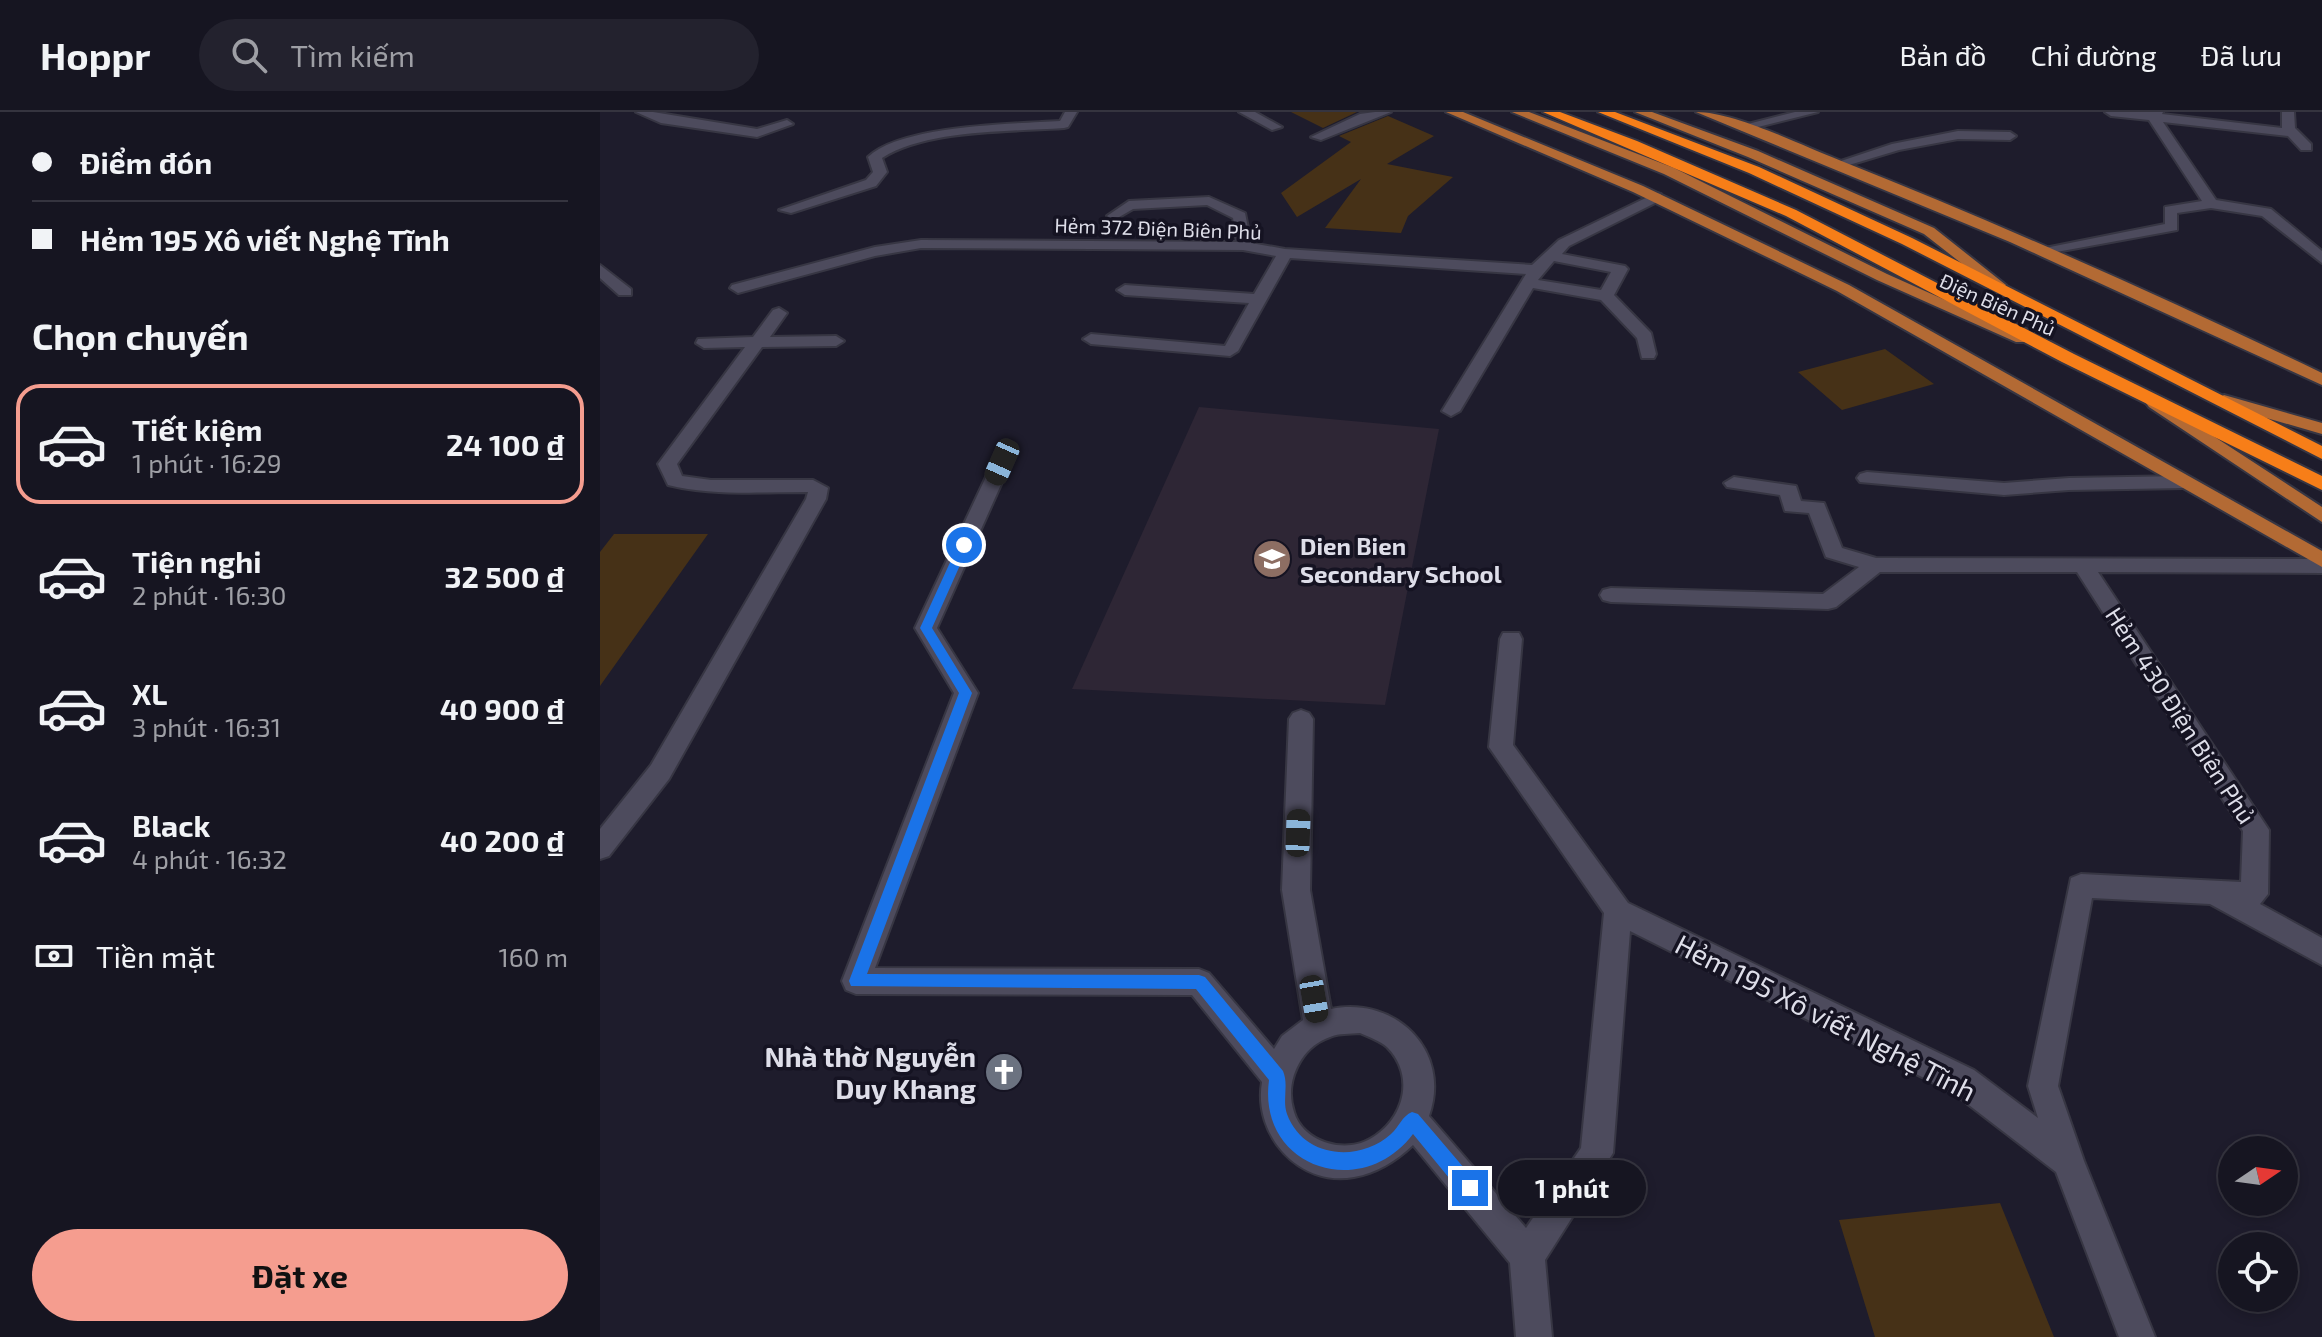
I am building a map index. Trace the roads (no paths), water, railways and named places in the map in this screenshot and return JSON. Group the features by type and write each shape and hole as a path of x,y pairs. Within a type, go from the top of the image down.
{"highway":[{"name":"Điện Biên Phủ","path":"1549,112 1646,149 1791,213 2068,358"},
{"name":"Điện Biên Phủ","path":"1604,112 1754,170 1998,285 2224,400"},
{"path":"2068,358 2316,481"},
{"path":"2224,400 2319,451"}],"main road":[{"path":"1452,112 1656,197 1843,288 2322,563"},
{"name":"Điện Biên Phủ","path":"1518,112 1669,171 1882,277 2068,358"},
{"name":"Điện Biên Phủ","path":"1641,112 1753,154 1929,231 1998,285"},
{"path":"1702,112 1839,164 2045,252 2322,380"},
{"name":"Điện Biên Phủ","path":"2224,400 2322,429"},
{"path":"2153,401 2322,516"}],"street":[{"path":"642,112 661,119 757,133 787,124"},
{"path":"786,210 871,183 881,166 875,157 884,150 938,136 1064,124 1071,112"},
{"path":"1245,112 1276,127"},
{"path":"1317,137 1364,117 1369,119 1385,112"},
{"path":"1742,127 1812,112"},
{"path":"2111,112 2290,133"},
{"path":"2288,112 2286,120 2290,133 2306,147"},
{"path":"2156,115 2211,204"},
{"path":"1839,164 1897,147 1958,135 2010,136"},
{"path":"1451,411 1532,276 1551,256 1564,243 1656,197"},
{"path":"1114,216 1129,205 1209,201 1240,216 1245,240 1243,246"},
{"path":"2045,252 2172,227 2170,210 2211,204 2266,212 2316,247 2322,259"},
{"name":"Hẻm 372 Điện Biên Phủ","path":"738,288 890,247 1243,246 1285,253 1532,276 1606,296"},
{"path":"1091,339 1230,351 1285,253"},
{"path":"1551,256 1620,269 1606,296 1645,337 1648,354"},
{"path":"600,270 625,292"},
{"path":"1125,290 1259,299"},
{"path":"600,848 660,772 818,492 818,488 813,486 693,485 675,481 667,464 779,313"},
{"path":"704,343 836,341"},
{"path":"1002,462 926,628 966,693 856,981 1199,982 1277,1077"},
{"path":"1867,478 2004,489 2069,484 2184,482"},
{"name":"Hẻm 430 Điện Biên Phủ","path":"1734,483 1789,490 1792,507 1817,507 1833,552 1875,565 2084,567 2322,563"},
{"path":"1611,595 1828,602 1875,565"},
{"name":"Hẻm 430 Điện Biên Phủ","path":"2068,1161 2043,1086 2081,886 2254,894 2256,830 2084,567"},
{"name":"Hẻm 195 Xô viết Nghệ Tĩnh","path":"1511,639 1501,747 1618,911 1963,1081 2068,1161"},
{"path":"1301,719 1296,890 1319,1026"},
{"path":"2214,893 2322,952"},
{"path":"1527,1256 1597,1153 1618,911"},
{"path":"1362,1019 1384,1025 1401,1037 1414,1054 1421,1076 1420,1098 1412,1120 1398,1139 1379,1153 1356,1161 1332,1162 1310,1154 1292,1140 1280,1121 1274,1100 1277,1077 1292,1048 1319,1026 1340,1020 1362,1019"},
{"path":"1412,1120 1527,1256 1534,1337"},
{"path":"2068,1161 2137,1337"}],"place":[{"name":"Dien Bien Secondary School","path":"1272,559"},
{"name":"Nhà thờ Nguyễn Duy Khang","path":"1004,1072"}]}
